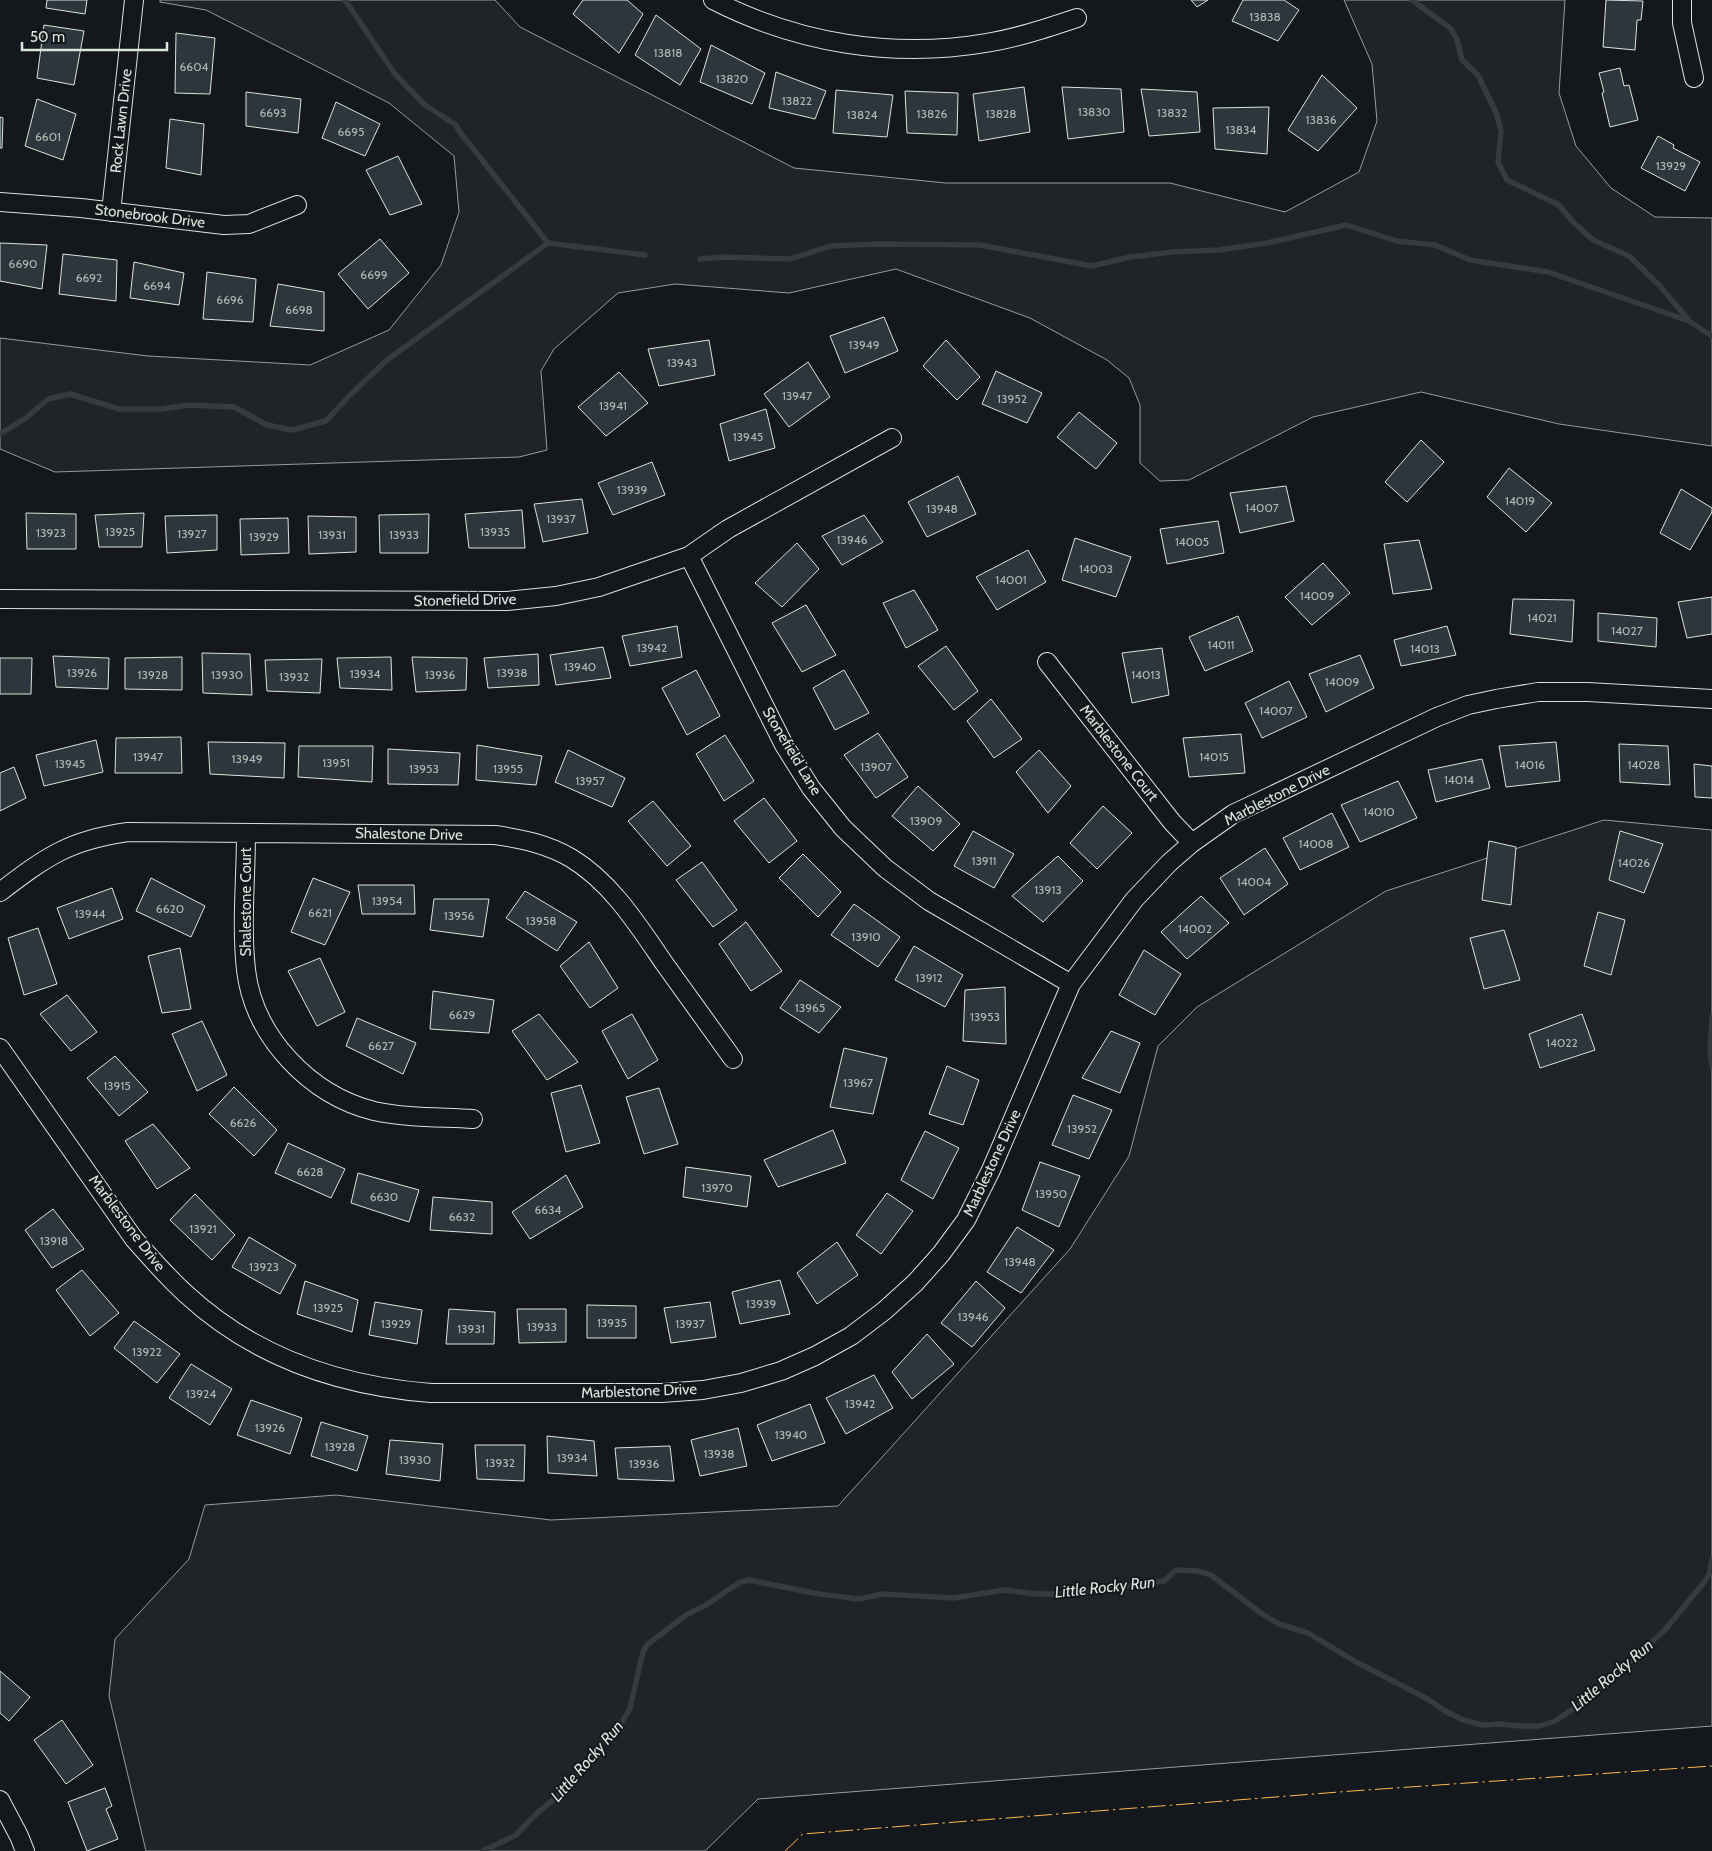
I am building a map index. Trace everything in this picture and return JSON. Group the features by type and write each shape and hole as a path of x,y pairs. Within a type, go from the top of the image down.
{"street":[{"name":"Rock Lawn Drive","path":"111,212 134,0"},
{"path":"713,0 750,17 802,35 855,46 894,49 952,48 986,43 1022,35 1077,18"},
{"path":"1682,0 1682,23 1694,78"},
{"name":"Stonebrook Drive","path":"0,202 81,208 224,225 249,224 297,205"},
{"name":"Stonefield Drive","path":"0,599 507,601 556,596 600,587 688,556 728,529 892,438"},
{"name":"Stonefield Lane","path":"688,556 784,745 811,788 843,828 885,868 930,901 1070,984"},
{"name":"Marblestone Court","path":"1047,662 1172,822 1192,843"},
{"name":"Marblestone Drive","path":"0,1048 134,1239 159,1268 186,1295 213,1317 264,1348 330,1376 364,1385 399,1391 431,1394 662,1393 703,1390 781,1371 815,1356 851,1336 916,1283 941,1254 966,1220 991,1170 1070,984 1134,900 1169,863 1192,843 1233,814 1428,721 1468,706 1496,699 1538,692 1588,692 1712,699"},
{"name":"Shalestone Drive","path":"0,892 58,851 81,842 128,832 495,835 524,839 541,844 570,857 610,890 733,1059"},
{"name":"Shalestone Court","path":"246,833 244,940 246,972 259,1014 283,1053 300,1071 319,1086 340,1098 362,1107 394,1114 473,1119"},
{"path":"0,1800 25,1851"}],"shaded area":[{"path":"160,0 495,0 520,27 794,168 946,183 1170,183 1285,212 1359,172 1377,121 1372,64 1344,0 1565,0 1559,93 1576,146 1611,188 1655,217 1712,218 1712,446 1559,424 1421,392 1313,417 1189,480 1160,481 1140,463 1140,405 1129,378 1107,360 1030,318 896,269 789,293 675,284 618,293 554,349 541,371 547,450 519,457 55,472 0,449 0,338 148,356 310,365 389,330 441,265 459,212 454,156 389,103 206,10 160,2"},
{"path":"1604,820 1712,830 1712,1726 758,1799 705,1851 146,1851 109,1696 115,1639 189,1559 205,1505 336,1495 551,1520 838,1506 1070,1249 1129,1156 1158,1046 1197,1007 1386,891"}],"building":[{"path":"47,0 87,0 85,14 46,8"},
{"path":"583,0 627,0 643,14 619,53 573,14"},
{"path":"1191,0 1208,0 1197,7"},
{"path":"1243,0 1284,0 1299,10 1278,41 1232,21"},
{"path":"1606,0 1643,1 1641,20 1637,20 1635,50 1603,47"},
{"path":"656,15 701,49 680,85 635,55"},
{"path":"44,25 84,31 74,85 37,78"},
{"path":"176,33 215,38 210,94 175,93"},
{"path":"711,45 765,73 752,104 700,82"},
{"path":"1620,68 1624,86 1629,85 1638,120 1610,127 1599,73"},
{"path":"776,72 826,91 815,119 769,108"},
{"path":"1322,75 1357,108 1318,151 1288,130"},
{"path":"1024,87 1030,132 979,141 973,94"},
{"path":"1062,87 1121,89 1124,132 1068,139"},
{"path":"1141,89 1197,92 1200,132 1149,136"},
{"path":"836,90 893,95 887,137 833,133"},
{"path":"905,91 958,93 957,135 907,133"},
{"path":"246,92 301,99 298,133 246,126"},
{"path":"37,99 76,114 63,160 25,146"},
{"path":"336,102 380,124 365,156 322,138"},
{"path":"1269,107 1267,154 1215,149 1213,108"},
{"path":"0,117 3,118 2,148 0,148"},
{"path":"170,119 204,124 201,175 166,168"},
{"path":"1658,136 1674,145 1673,148 1700,162 1685,191 1641,168"},
{"path":"398,156 422,204 390,215 366,170"},
{"path":"380,239 409,273 368,309 338,274"},
{"path":"0,243 47,245 42,289 0,281"},
{"path":"63,254 117,260 116,301 59,294"},
{"path":"134,262 184,273 179,305 130,298"},
{"path":"207,272 256,279 253,322 203,319"},
{"path":"278,284 324,292 324,331 270,326"},
{"path":"884,317 898,351 845,373 830,336"},
{"path":"709,340 715,375 659,386 648,349"},
{"path":"946,340 980,377 957,400 923,366"},
{"path":"808,362 830,397 789,427 764,394"},
{"path":"996,371 1042,393 1027,423 982,404"},
{"path":"619,372 648,403 606,436 578,407"},
{"path":"766,409 775,448 729,461 720,424"},
{"path":"1079,412 1117,443 1096,469 1057,437"},
{"path":"1421,440 1444,462 1407,502 1385,482"},
{"path":"652,462 665,495 613,515 598,483"},
{"path":"1509,468 1552,503 1526,532 1487,497"},
{"path":"958,476 976,514 927,537 908,502"},
{"path":"1286,486 1294,521 1240,533 1230,493"},
{"path":"1681,489 1712,508 1712,512 1690,550 1660,533"},
{"path":"582,499 588,533 543,542 534,504"},
{"path":"522,510 525,548 469,548 465,514"},
{"path":"26,513 76,514 76,549 27,549"},
{"path":"144,513 142,547 99,547 95,515"},
{"path":"429,514 428,553 380,553 379,515"},
{"path":"217,515 217,550 167,553 165,516"},
{"path":"864,515 883,542 842,565 822,536"},
{"path":"308,516 356,517 356,552 309,554"},
{"path":"288,518 289,553 241,555 240,519"},
{"path":"1218,521 1224,553 1167,564 1160,529"},
{"path":"1075,538 1131,557 1116,597 1062,580"},
{"path":"1419,540 1432,589 1393,594 1384,544"},
{"path":"797,543 819,569 782,607 755,583"},
{"path":"1028,550 1046,582 997,610 976,577"},
{"path":"1323,563 1350,593 1312,625 1285,597"},
{"path":"914,590 938,630 906,648 883,603"},
{"path":"1712,597 1712,634 1687,638 1678,602"},
{"path":"1513,599 1574,600 1572,642 1510,634"},
{"path":"806,605 836,655 802,672 772,623"},
{"path":"1598,613 1657,618 1656,647 1598,641"},
{"path":"1238,616 1253,651 1205,671 1189,637"},
{"path":"677,626 682,657 630,666 622,636"},
{"path":"1447,626 1456,655 1401,666 1394,640"},
{"path":"946,646 978,691 954,710 918,666"},
{"path":"603,647 611,678 556,685 550,655"},
{"path":"1162,648 1169,695 1132,703 1122,653"},
{"path":"202,653 250,654 252,695 203,693"},
{"path":"538,654 539,685 488,688 484,658"},
{"path":"1360,655 1374,688 1326,712 1309,674"},
{"path":"53,656 109,658 108,689 56,687"},
{"path":"182,657 182,690 125,689 125,658"},
{"path":"391,657 392,690 340,688 337,658"},
{"path":"412,657 467,658 466,690 416,692"},
{"path":"0,658 32,658 31,694 0,694"},
{"path":"322,659 320,693 267,691 265,660"},
{"path":"696,670 720,716 687,735 662,688"},
{"path":"844,670 869,713 835,730 813,688"},
{"path":"1289,681 1307,717 1262,738 1245,703"},
{"path":"991,699 1022,739 994,758 967,721"},
{"path":"878,733 908,777 876,798 844,755"},
{"path":"1241,734 1245,773 1189,777 1183,738"},
{"path":"725,735 754,781 724,801 696,754"},
{"path":"181,737 182,773 115,773 116,738"},
{"path":"96,740 103,772 44,786 36,755"},
{"path":"208,742 285,743 284,778 210,774"},
{"path":"1556,742 1560,781 1506,787 1499,746"},
{"path":"1619,744 1668,746 1670,785 1620,782"},
{"path":"477,745 542,756 536,785 476,780"},
{"path":"299,746 373,746 372,782 298,777"},
{"path":"388,749 460,753 458,785 388,784"},
{"path":"568,750 625,778 612,807 555,782"},
{"path":"1039,750 1071,786 1048,813 1016,772"},
{"path":"1482,759 1490,788 1436,802 1428,770"},
{"path":"1694,764 1712,766 1712,798 1695,797"},
{"path":"14,767 26,798 0,811 0,773"},
{"path":"1398,781 1417,818 1360,842 1341,805"},
{"path":"918,786 960,824 933,851 892,816"},
{"path":"764,798 797,841 769,863 734,821"},
{"path":"653,801 691,846 667,866 628,821"},
{"path":"1103,806 1132,833 1097,869 1070,843"},
{"path":"1332,813 1349,847 1300,870 1283,838"},
{"path":"973,831 1014,854 994,888 954,866"},
{"path":"1620,831 1663,844 1644,893 1609,880"},
{"path":"1489,841 1516,847 1511,905 1482,900"},
{"path":"1265,848 1288,884 1244,915 1220,878"},
{"path":"803,854 841,892 818,917 779,878"},
{"path":"1058,856 1083,881 1043,922 1012,896"},
{"path":"702,862 737,910 713,927 676,880"},
{"path":"151,878 205,906 191,937 136,911"},
{"path":"313,878 350,892 325,945 291,932"},
{"path":"358,885 414,885 415,914 362,914"},
{"path":"112,888 123,919 69,939 57,908"},
{"path":"525,891 577,922 557,951 506,918"},
{"path":"1201,896 1229,923 1187,959 1161,932"},
{"path":"434,899 489,899 483,937 430,930"},
{"path":"854,904 900,937 878,967 831,935"},
{"path":"1598,912 1625,920 1611,975 1584,966"},
{"path":"746,922 782,971 751,991 719,944"},
{"path":"38,928 57,984 24,995 8,938"},
{"path":"1504,930 1520,980 1484,989 1470,938"},
{"path":"589,942 618,988 590,1008 560,966"},
{"path":"914,946 963,975 945,1007 895,980"},
{"path":"180,948 191,1009 162,1013 148,956"},
{"path":"1144,950 1181,974 1155,1015 1119,995"},
{"path":"320,958 345,1012 317,1026 288,971"},
{"path":"800,980 841,1007 819,1033 780,1008"},
{"path":"1005,987 1006,1044 963,1041 965,990"},
{"path":"433,991 494,1000 489,1033 430,1029"},
{"path":"67,995 97,1032 71,1051 40,1014"},
{"path":"539,1014 578,1062 547,1080 512,1031"},
{"path":"632,1014 658,1060 628,1079 602,1031"},
{"path":"1582,1014 1595,1050 1540,1068 1529,1034"},
{"path":"357,1018 416,1043 403,1074 346,1046"},
{"path":"202,1021 227,1075 197,1091 172,1034"},
{"path":"1111,1031 1140,1043 1120,1093 1082,1078"},
{"path":"844,1048 887,1058 873,1114 830,1107"},
{"path":"115,1056 148,1092 119,1116 87,1078"},
{"path":"947,1066 979,1080 963,1125 929,1114"},
{"path":"581,1085 600,1143 566,1152 551,1093"},
{"path":"234,1087 277,1130 254,1156 209,1114"},
{"path":"659,1088 678,1144 644,1154 626,1097"},
{"path":"1073,1095 1112,1110 1089,1159 1052,1145"},
{"path":"153,1124 190,1168 157,1189 125,1141"},
{"path":"833,1130 846,1163 778,1187 764,1160"},
{"path":"925,1131 959,1148 933,1199 901,1180"},
{"path":"288,1143 345,1169 331,1198 275,1173"},
{"path":"1040,1162 1080,1176 1059,1227 1022,1210"},
{"path":"686,1167 751,1176 747,1207 683,1197"},
{"path":"358,1173 419,1190 409,1222 351,1203"},
{"path":"566,1175 583,1207 530,1239 512,1212"},
{"path":"887,1193 913,1211 881,1254 856,1235"},
{"path":"195,1194 235,1235 212,1260 170,1220"},
{"path":"433,1197 492,1202 492,1234 430,1230"},
{"path":"53,1209 84,1249 52,1268 25,1230"},
{"path":"1017,1227 1054,1250 1021,1293 987,1272"},
{"path":"249,1237 296,1265 280,1294 232,1267"},
{"path":"837,1242 858,1275 817,1304 797,1273"},
{"path":"82,1270 119,1313 90,1336 56,1290"},
{"path":"780,1280 790,1314 740,1324 732,1292"},
{"path":"305,1281 358,1300 352,1332 297,1314"},
{"path":"976,1281 1005,1308 972,1347 941,1323"},
{"path":"375,1302 422,1310 417,1344 369,1335"},
{"path":"710,1302 716,1337 671,1343 664,1308"},
{"path":"587,1305 636,1306 636,1338 587,1338"},
{"path":"449,1309 495,1312 494,1344 446,1344"},
{"path":"517,1309 566,1309 566,1342 519,1343"},
{"path":"134,1321 180,1354 157,1383 114,1348"},
{"path":"927,1334 954,1364 912,1399 892,1372"},
{"path":"191,1364 232,1389 210,1425 169,1398"},
{"path":"874,1375 893,1408 846,1434 826,1398"},
{"path":"251,1400 302,1418 290,1454 237,1435"},
{"path":"810,1404 825,1443 772,1461 757,1425"},
{"path":"321,1422 368,1436 357,1471 311,1456"},
{"path":"738,1428 747,1466 700,1476 691,1440"},
{"path":"547,1436 594,1441 597,1476 548,1473"},
{"path":"390,1440 443,1444 440,1481 386,1474"},
{"path":"475,1445 525,1445 524,1481 477,1479"},
{"path":"670,1446 674,1481 618,1479 615,1448"},
{"path":"0,1671 30,1697 9,1721 0,1713"},
{"path":"62,1720 93,1765 66,1784 34,1740"},
{"path":"105,1788 112,1806 106,1809 118,1839 87,1851 68,1802"}],"waterway":[{"path":"345,0 395,74 425,105 456,125 548,243"},
{"path":"1412,0 1450,28 1457,39 1462,60 1478,75 1497,115 1501,131 1498,162 1507,180 1559,205 1573,222 1593,240 1629,256 1659,285 1688,319"},
{"path":"700,259 722,257 790,259 831,246 878,244 980,245 1092,266 1130,257 1172,252 1219,250 1267,243 1346,225 1397,241 1435,245 1470,260 1548,272 1689,321 1712,336"},
{"path":"0,434 26,418 48,399 70,394 119,409 162,409 190,405 234,407 267,425 292,430 326,421 387,360 548,243 645,255"},
{"name":"Little Rocky Run","path":"1712,1017 1710,1052 1712,1066"},
{"name":"Little Rocky Run","path":"483,1851 516,1835 536,1814 566,1788 601,1743 623,1721 630,1708 643,1652 647,1645 686,1615 706,1605 740,1582 749,1580 819,1594 859,1599 883,1594 954,1598 1004,1590 1036,1594 1059,1594 1164,1581 1176,1570 1198,1571 1211,1575 1262,1614 1279,1624 1308,1633 1356,1662 1426,1698 1463,1720 1482,1725 1540,1726 1555,1721 1588,1699 1665,1630 1705,1581 1710,1572 1712,1560"}],"power":[{"path":"785,1851 803,1834 1352,1791 1712,1766"}]}
